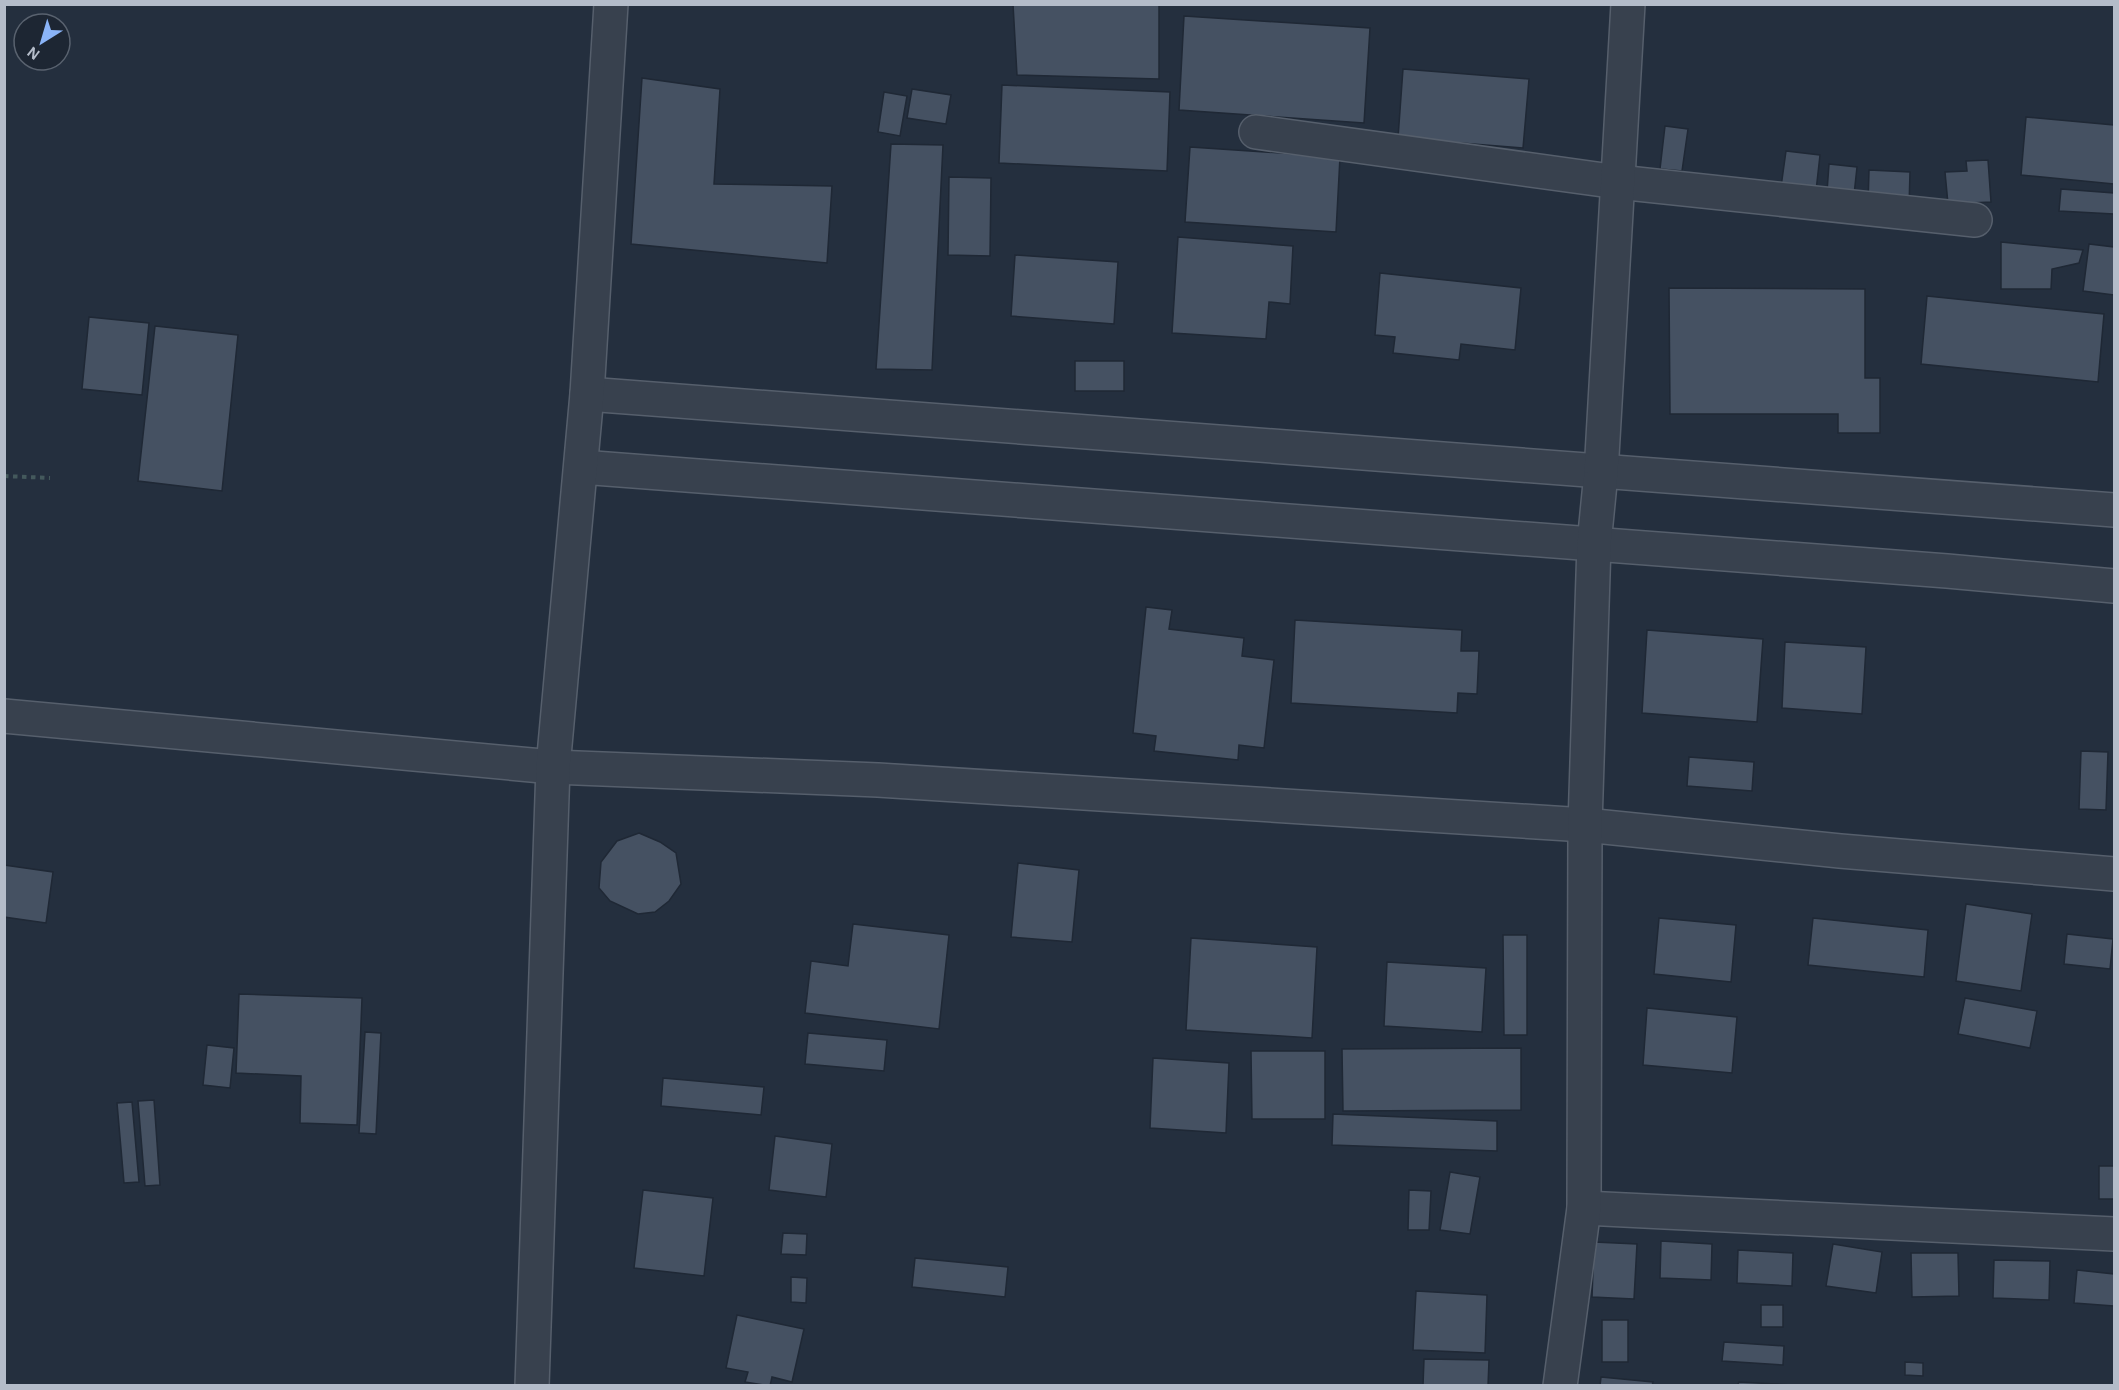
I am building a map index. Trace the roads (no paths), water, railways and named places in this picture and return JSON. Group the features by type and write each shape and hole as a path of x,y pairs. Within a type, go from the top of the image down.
{"street":[{"path":"532,1386 553,767 587,394 611,4"},
{"path":"1560,1386 1584,1208 1585,825 1594,544 1601,473 1628,4"},
{"path":"1256,132 1618,182 1974,220"},
{"path":"587,394 1601,473 2115,510"},
{"path":"581,468 1594,544 2115,586"},
{"path":"4,716 553,767 878,780 1585,825 1840,851 2115,874"},
{"path":"1584,1208 2115,1234"}]}
